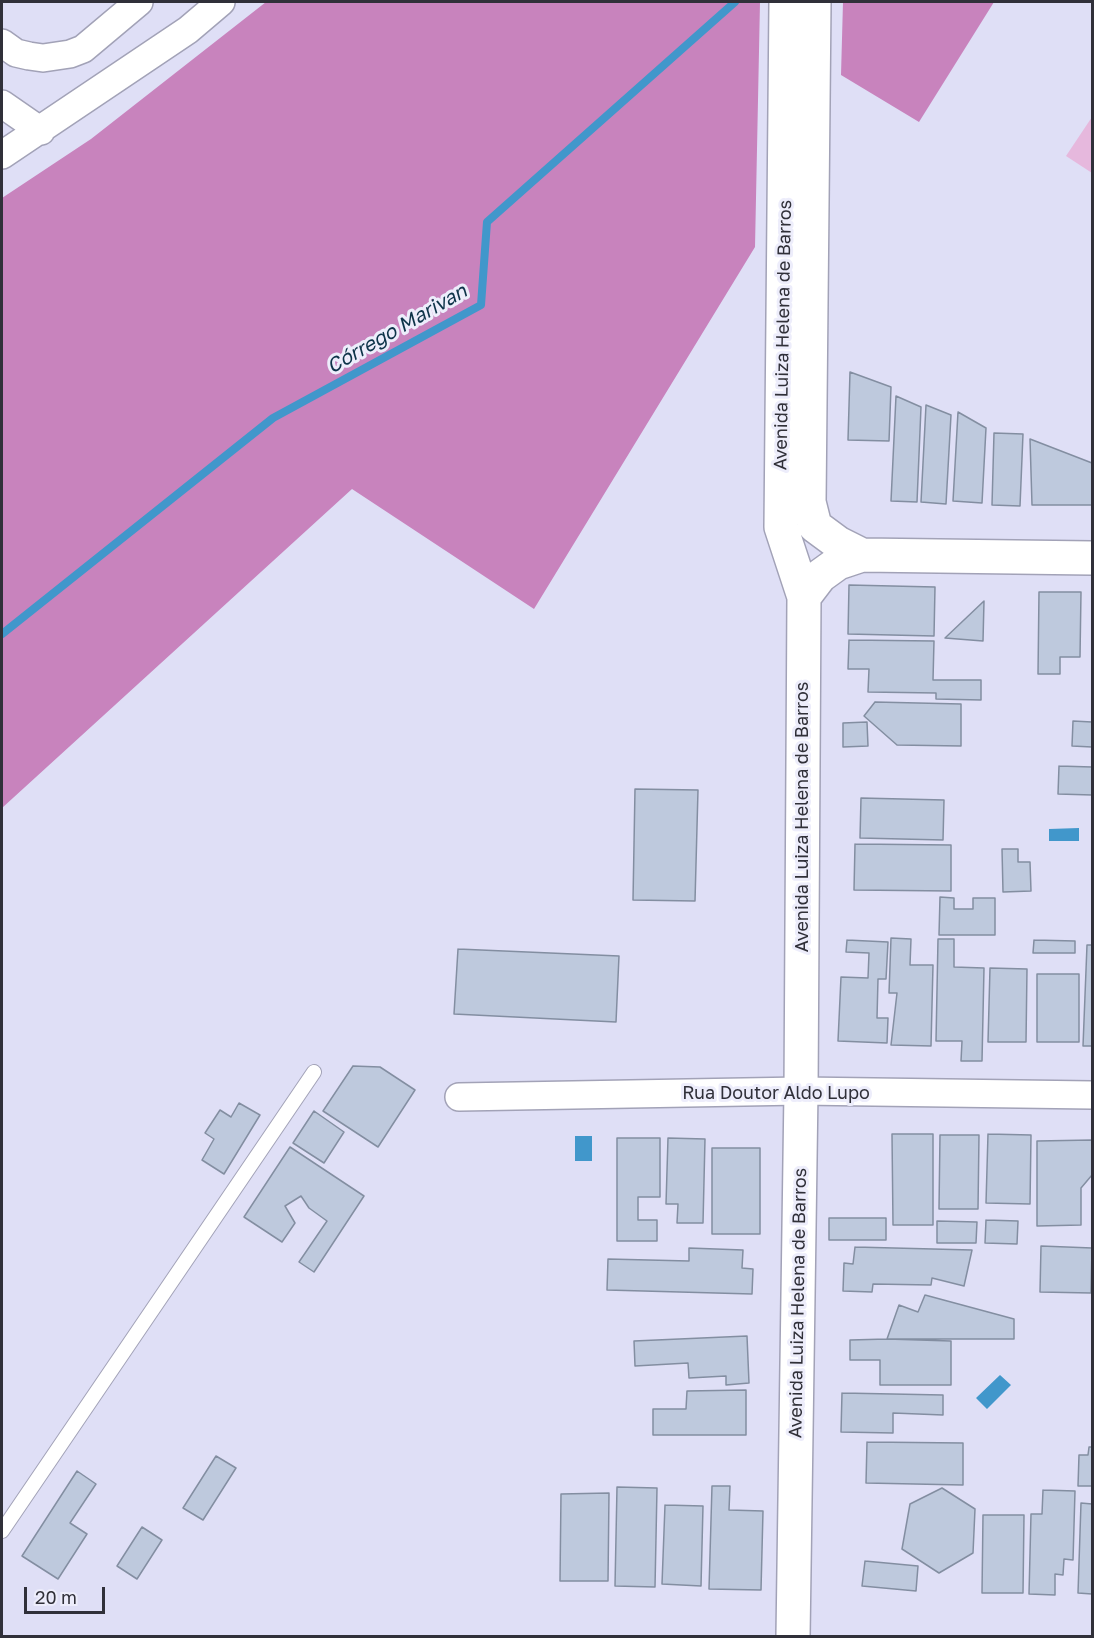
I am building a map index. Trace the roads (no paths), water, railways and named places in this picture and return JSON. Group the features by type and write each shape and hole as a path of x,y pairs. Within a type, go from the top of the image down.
{"street":[{"path":"2,43 16,53 29,57 43,58 70,54 83,49 139,2"},
{"path":"2,155 188,30 220,2"},
{"name":"Avenida Luiza Helena de Barros","path":"786,2 787,112 781,527 804,597 801,1091 793,1636"},
{"name":"Avenida Luiza Helena de Barros","path":"814,2 809,502 815,526 838,543 862,555"},
{"path":"2,104 40,131"},
{"path":"804,597 820,576 838,563 862,555 1092,558"},
{"name":"Rua Doutor Aldo Lupo","path":"459,1097 801,1091 1092,1095"}],"lane":[{"path":"2,1531 314,1072"}],"water":[{"path":"1079,828 1079,841 1049,841 1049,829"},
{"path":"575,1136 592,1136 592,1161 575,1161"},
{"path":"1000,1375 1011,1385 987,1409 976,1398"}],"waterway":[{"name":"Córrego Marivan","path":"2,634 273,418 481,305 487,222 735,2"}]}
